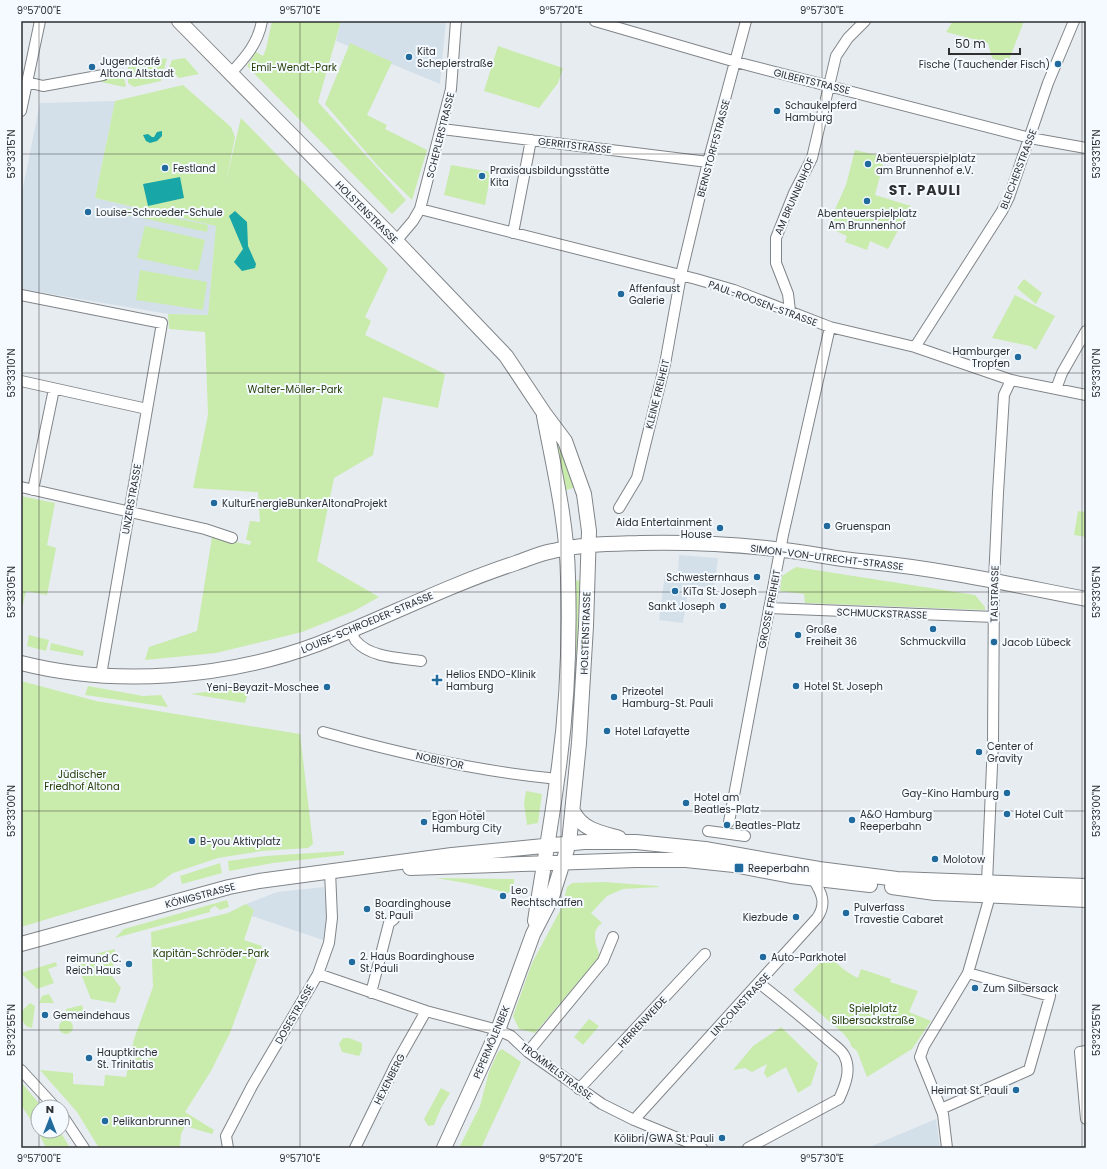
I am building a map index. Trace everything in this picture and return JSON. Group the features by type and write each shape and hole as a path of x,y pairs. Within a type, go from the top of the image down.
{"main road":[{"name":"HOLSTENSTRASSE","path":"179,21 396,241 506,356 564,441 580,481 587,516 589,546 585,652 574,813 566,854"},
{"name":"HOLSTENSTRASSE","path":"544,413 558,488 566,548 568,578 566,685 558,779 544,863"},
{"name":"SIMON-VON-UTRECHT-STRASSE","path":"566,548 693,543 781,549 994,581 1086,599"},
{"name":"LOUISE-SCHROEDER-STRASSE","path":"21,663 64,672 101,675 179,674 236,667 281,656 351,630 480,575 552,551 566,548"},
{"path":"574,813 579,821 592,830 638,851"},
{"path":"547,845 566,854 638,851 813,879 935,893 988,889 1008,883 1086,886"},
{"name":"KÖNIGSTRASSE","path":"21,944 229,887 288,876 382,866 452,855 547,845"},
{"path":"544,863 566,854 638,851 676,846 897,879 1086,900"},
{"name":"PEPERMÖLENBEK","path":"444,1148 498,1030 533,934 552,897 566,854"},
{"name":"KÖNIGSTRASSE","path":"382,866 411,868 544,863"},
{"name":"PEPERMÖLENBEK","path":"533,934 544,863"}],"street":[{"path":"21,111 40,21"},
{"path":"231,73 252,49 260,32 262,21"},
{"name":"SCHEPLERSTRASSE","path":"396,241 413,221 420,209 442,129 452,89 456,21"},
{"name":"GILBERTSTRASSE","path":"595,21 618,24 736,62 1030,138 1086,148"},
{"name":"BERNSTORFFSTRASSE","path":"681,275 708,162 746,21"},
{"name":"AM BRUNNENHOF","path":"790,311 788,294 776,263 776,238 794,193 812,158 836,56 848,38 865,21"},
{"name":"BLEICHERSTRASSE","path":"915,347 996,222 1009,196 1048,83 1074,21"},
{"path":"27,82 43,86 104,75"},
{"name":"GERRITSTRASSE","path":"442,129 708,162"},
{"path":"513,233 531,140"},
{"name":"PAUL-ROOSEN-STRASSE","path":"420,209 681,275 734,290 830,327 915,347 1010,380 1086,395"},
{"name":"KLEINE FREIHEIT","path":"619,508 637,478 665,364 681,275"},
{"name":"UNZERSTRASSE","path":"21,295 162,323 128,511 101,675"},
{"name":"GROSSE FREIHEIT","path":"729,822 781,549 830,327"},
{"path":"1056,389 1062,372 1086,331"},
{"name":"TALSTRASSE","path":"941,1109 920,1057 924,1046 968,973 988,889 993,742 994,581 1004,395 1010,380"},
{"path":"21,381 147,409"},
{"path":"33,490 54,389"},
{"path":"21,487 205,529 232,538"},
{"name":"SCHMUCKSTRASSE","path":"769,608 994,617"},
{"path":"351,630 355,641 369,650 387,655 422,661"},
{"name":"NOBISTOR","path":"323,732 357,742 476,768 523,776 558,779"},
{"path":"708,830 745,836"},
{"name":"DOSESTRASSE","path":"228,1148 226,1136 252,1086 318,974 328,943 332,918 330,871"},
{"name":"LINCOLNSTRASSE","path":"634,1120 820,914 823,905 822,896 813,879"},
{"path":"371,993 390,923 394,919"},
{"path":"528,1052 603,961 614,937"},
{"name":"HERRENWEIDE","path":"579,1090 705,954"},
{"path":"947,1148 941,1109 1029,1070 1050,996 968,973"},
{"name":"TROMMELSTRASSE","path":"318,974 426,1011 498,1030 511,1036 528,1052 579,1090 602,1104 634,1120 702,1148"},
{"path":"748,1148 839,1099 844,1088 848,1066 844,1054 794,1010 759,983"},
{"name":"HEXENBERG","path":"355,1148 396,1064 426,1011"},
{"path":"1083,1052 1086,1120"},
{"path":"21,1070 48,1099"},
{"path":"70,1126 84,1148"}],"shaded area":[{"name":"Kita Scheplerstraße","path":"341,21 446,21 440,84 336,41"},
{"name":"Louise-Schroeder-Schule","path":"115,101 95,198 216,226 208,315 168,314 21,289 21,197 40,103"},
{"name":"KiTa St. Joseph","path":"679,555 718,558 714,588 689,585 683,623 659,620 665,573 678,575"},
{"path":"324,887 327,915 323,940 252,916 254,910 246,904 277,892"},
{"path":"936,1119 940,1148 867,1148"}],"green space":[{"name":"Emil-Wendt-Park","path":"272,21 341,21 318,102 406,200 392,214 247,66 256,52 263,56"},
{"path":"953,21 1024,21 1007,65 992,58 988,43 946,32"},
{"path":"350,43 392,62 367,115 387,125 385,129 427,150 412,200 377,165 325,104"},
{"path":"498,46 563,68 558,83 539,108 484,91"},
{"path":"167,58 161,81 134,87 128,83 128,67"},
{"path":"185,58 199,74 179,78 169,68 172,60"},
{"path":"123,74 126,86 124,87 97,81 98,78"},
{"name":"Walter-Möller-Park","path":"183,85 231,127 235,137 226,181 241,118 388,269 365,317 371,321 365,335 445,374 438,408 383,397 373,455 334,478 317,561 379,597 354,611 302,632 216,653 145,660 149,647 197,631 212,537 250,545 251,541 246,540 250,521 260,522 258,492 193,488 208,415 205,332 169,329 168,314 208,315 216,226 95,198 115,101"},
{"name":"Abenteuerspielplatz Am Brunnenhof","path":"855,150 885,157 875,195 911,206 888,249 870,241 867,250 845,242 847,236 827,227 846,185"},
{"path":"451,165 491,172 485,205 444,195"},
{"path":"125,208 208,225 207,232 123,214"},
{"path":"145,226 205,240 198,271 137,258"},
{"path":"140,270 207,282 203,310 136,300"},
{"path":"1024,279 1042,293 1036,304 1017,288"},
{"path":"1015,295 1055,316 1036,350 1030,346 992,338"},
{"path":"554,435 576,487 566,490 551,436"},
{"path":"21,496 55,503 47,545 56,548 47,595 26,591 21,613"},
{"path":"1078,511 1086,512 1086,537 1074,535"},
{"path":"796,567 975,595 985,607 985,610 805,603 804,594 780,591 782,576"},
{"path":"580,580 577,654 576,655 575,581"},
{"path":"29,635 49,640 46,651 27,646"},
{"path":"51,643 84,651 83,656 50,650"},
{"name":"Jüdischer Friedhof Altona","path":"21,681 96,701 300,734 313,844 308,848 262,851 218,858 173,873 154,887 21,927"},
{"path":"88,686 143,696 161,695 168,707 85,695"},
{"path":"250,686 245,703 191,694"},
{"path":"526,791 542,794 538,823 527,825 524,803"},
{"path":"344,851 344,855 273,863 229,871 228,861 266,856"},
{"path":"220,863 222,873 182,884 180,876"},
{"path":"436,878 514,879 514,889 508,893 471,884"},
{"path":"604,882 659,887 623,889 607,896 591,913 602,923 598,926 595,934 600,956 535,1033 519,1029 513,1016 532,963 562,907 567,887 572,883"},
{"path":"227,900 229,907 220,910 215,906 210,909 210,912 115,938 124,929"},
{"name":"Kapitän-Schröder-Park","path":"246,904 254,910 244,940 262,946 230,1033 211,1071 185,1112 214,1130 212,1134 185,1126 181,1134 180,1148 99,1148 77,1112 70,1104 70,1099 66,1099 40,1070 73,1073 73,1084 104,1086 105,1075 126,1077 134,1039 153,987 151,932 228,913"},
{"path":"115,949 112,976 121,988 115,1003 91,999 75,959"},
{"name":"Spielplatz Silbersackstraße","path":"829,954 842,968 858,978 861,969 891,979 890,982 918,991 909,1012 931,1021 912,1049 867,1077 857,1051 851,1046 844,1034 793,990"},
{"path":"56,962 57,966 48,969 54,983 37,989 21,973"},
{"path":"49,994 54,1003 39,1003 42,996"},
{"path":"30,1003 35,1006 32,1028 26,1026 21,1018 21,1012"},
{"path":"82,1005 85,1016 82,1020 78,1021 66,1013 66,1009"},
{"path":"589,1019 599,1026 583,1045 574,1037"},
{"path":"66,1020 71,1022 73,1027 71,1032 66,1034 61,1032 59,1027 61,1022"},
{"path":"781,1027 818,1063 811,1085 798,1093 786,1067 767,1078 764,1073 767,1064 752,1072 745,1068 733,1070 753,1046"},
{"path":"343,1038 349,1038 362,1043 362,1050 359,1056 342,1052 339,1044"},
{"path":"502,1049 521,1062 481,1148 459,1148 480,1106 489,1072 498,1052"},
{"path":"21,1082 35,1099 30,1099 30,1118 21,1105"},
{"path":"441,1088 450,1093 441,1108 434,1125 428,1126 424,1119"},
{"path":"42,1139 65,1139 70,1148 46,1148"}],"water":[{"path":"162,131 162,136 157,141 150,143 146,141 143,135 148,134 154,137 157,132"},
{"path":"180,177 184,198 148,206 143,184"},
{"path":"235,211 247,222 248,246 256,264 255,268 242,271 234,262 243,249 229,216"}],"place":[{"name":"Kita Scheplerstraße","path":"409,57"},
{"name":"Fische (Tauchender Fisch)","path":"1058,64"},
{"name":"Jugendcafé Altona Altstadt","path":"92,67"},
{"name":"Schaukelpferd Hamburg","path":"777,111"},
{"name":"Abenteuerspielplatz am Brunnenhof e.V.","path":"868,164"},
{"name":"Festland","path":"165,168"},
{"name":"Praxisausbildungsstätte Kita","path":"482,176"},
{"name":"Abenteuerspielplatz Am Brunnenhof","path":"867,201"},
{"name":"Louise-Schroeder-Schule","path":"88,212"},
{"name":"Affenfaust Galerie","path":"621,294"},
{"name":"Hamburger Tropfen","path":"1018,357"},
{"name":"KulturEnergieBunkerAltonaProjekt","path":"214,503"},
{"name":"Gruenspan","path":"827,526"},
{"name":"Aida Entertainment House","path":"720,528"},
{"name":"Schwesternhaus","path":"757,577"},
{"name":"KiTa St. Joseph","path":"675,591"},
{"name":"Sankt Joseph","path":"723,606"},
{"name":"Schmuckvilla","path":"933,629"},
{"name":"Große Freiheit 36","path":"798,635"},
{"name":"Jacob Lübeck","path":"994,642"},
{"name":"Helios ENDO-Klinik Hamburg","path":"437,680"},
{"name":"Hotel St. Joseph","path":"796,686"},
{"name":"Yeni-Beyazit-Moschee","path":"327,687"},
{"name":"Prizeotel Hamburg-St. Pauli","path":"614,697"},
{"name":"Hotel Lafayette","path":"607,731"},
{"name":"Center of Gravity","path":"979,752"},
{"name":"Gay-Kino Hamburg","path":"1007,793"},
{"name":"Hotel am Beatles-Platz","path":"686,803"},
{"name":"Hotel Cult","path":"1007,814"},
{"name":"A&O Hamburg Reeperbahn","path":"852,820"},
{"name":"Egon Hotel Hamburg City","path":"424,822"},
{"name":"Beatles-Platz","path":"727,825"},
{"name":"B-you Aktivplatz","path":"192,841"},
{"name":"Molotow","path":"935,859"},
{"name":"Reeperbahn","path":"739,868"},
{"name":"Leo Rechtschaffen","path":"503,896"},
{"name":"Boardinghouse St. Pauli","path":"367,909"},
{"name":"Pulverfass Travestie Cabaret","path":"846,913"},
{"name":"Kiezbude","path":"796,917"},
{"name":"Auto-Parkhotel","path":"763,957"},
{"name":"2. Haus Boardinghouse St. Pauli","path":"352,962"},
{"name":"reimund C. Reich Haus","path":"129,964"},
{"name":"Zum Silbersack","path":"975,988"},
{"name":"Gemeindehaus","path":"45,1015"},
{"name":"Hauptkirche St. Trinitatis","path":"89,1058"},
{"name":"Heimat St. Pauli","path":"1016,1090"},
{"name":"Pelikanbrunnen","path":"105,1121"},
{"name":"Kölibri/GWA St. Pauli","path":"722,1138"}],"district":[{"name":"ST. PAULI","path":"925,190"}]}
